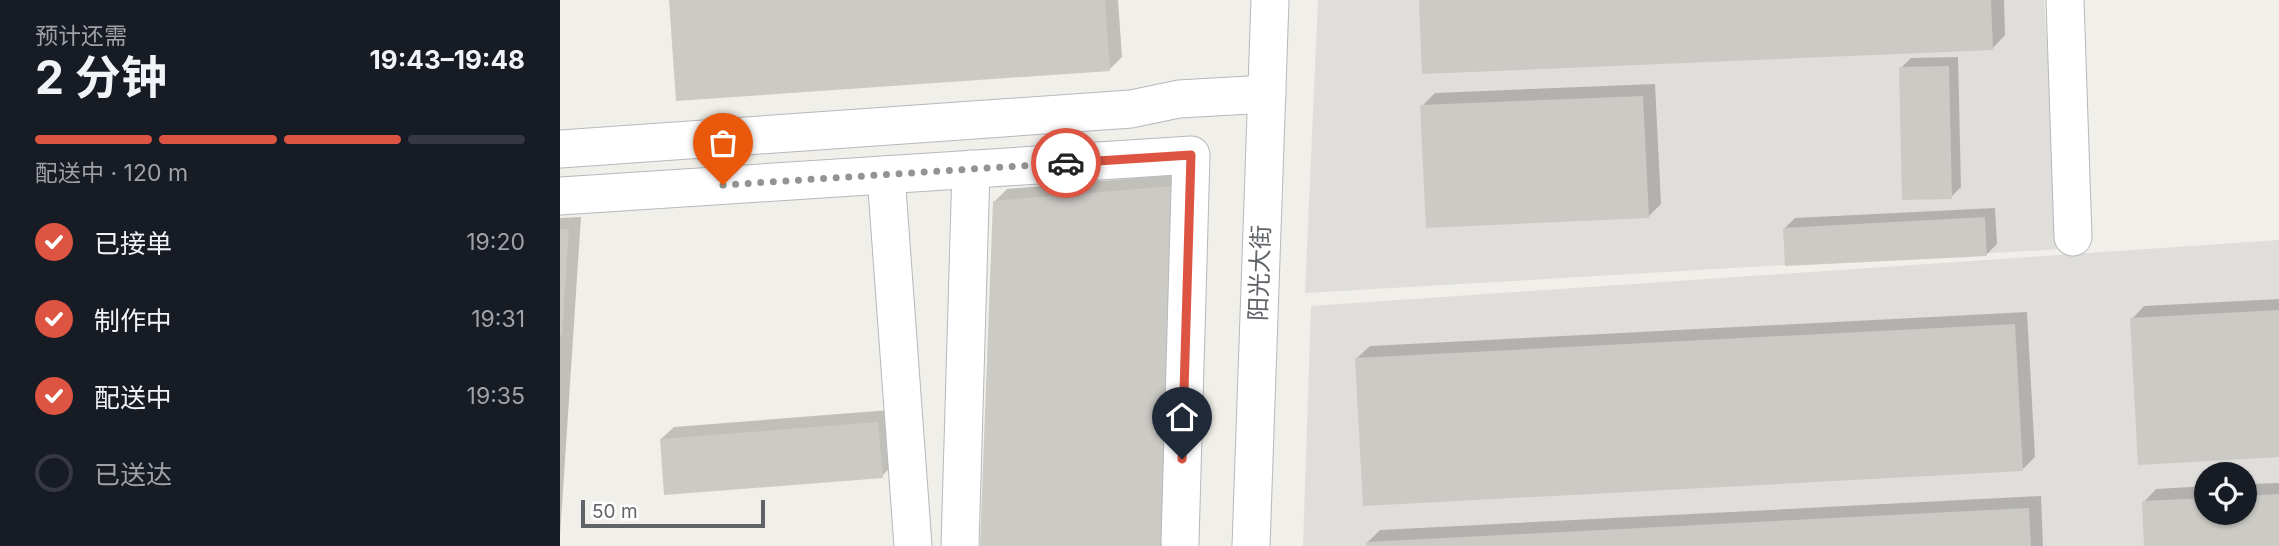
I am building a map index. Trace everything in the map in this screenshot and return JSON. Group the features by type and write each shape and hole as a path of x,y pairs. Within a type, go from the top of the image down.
{"street":[{"name":"阳光大街","path":"1251,546 1270,0"},
{"path":"2065,0 2073,237"},
{"path":"560,149 1131,109 1179,99 1267,94"},
{"path":"560,196 1191,155 1180,542"},
{"path":"960,546 971,169"},
{"path":"886,175 913,546"}],"shaded area":[{"path":"1318,0 2044,0 2061,249 1305,293"},
{"path":"2279,240 2279,546 1303,546 1311,306"}],"building":[{"path":"669,0 1105,0 1110,71 676,101"},
{"path":"1419,0 1991,0 1993,50 1422,74"},
{"path":"1949,66 1952,199 1902,200 1899,67"},
{"path":"1643,96 1649,218 1426,228 1420,105"},
{"path":"1173,186 1161,546 980,546 993,201"},
{"path":"1985,217 1987,256 1785,266 1783,228"},
{"path":"560,229 569,229 562,335 560,335"},
{"path":"2279,310 2279,457 2138,465 2130,318"},
{"path":"2015,324 2023,471 1363,506 1355,358"},
{"path":"878,422 883,478 664,495 660,439"},
{"path":"2279,494 2279,546 2144,546 2142,501 2194,499 2194,525 2257,525 2257,495"},
{"path":"2029,508 2031,546 1366,546 1366,542"}],"way so far":[{"path":"723,185 1066,163"}],"route":[{"path":"1066,163 1191,155 1182,459"}]}
